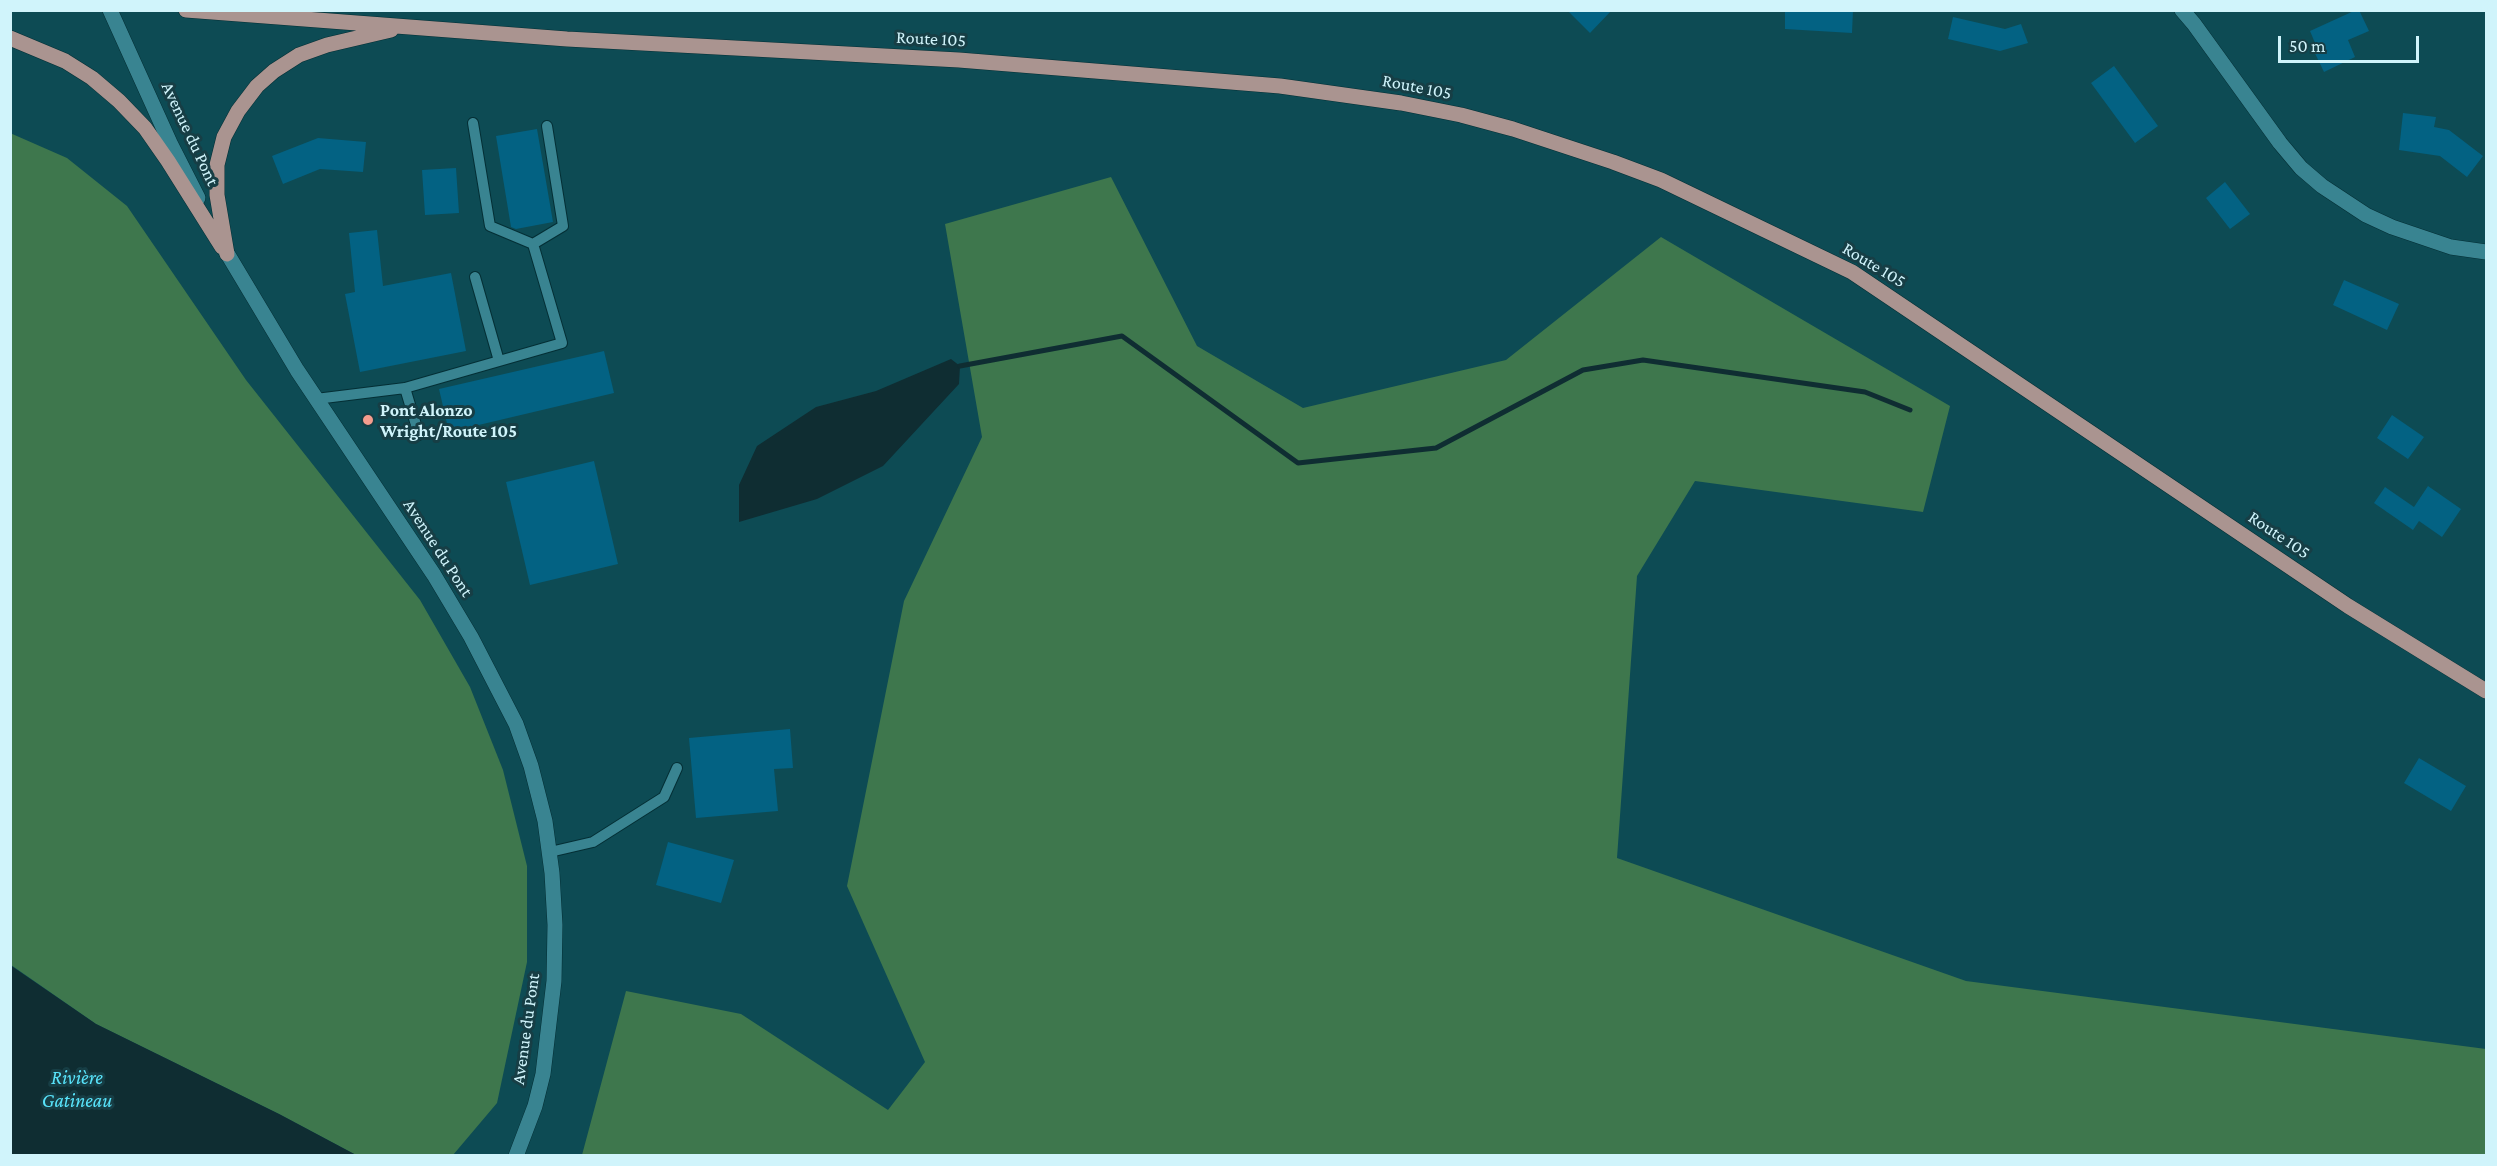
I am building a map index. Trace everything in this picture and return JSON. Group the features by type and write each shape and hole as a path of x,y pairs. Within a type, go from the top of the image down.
{"main road":[{"name":"Avenue du Pont","path":"110,10 171,145 227,254 316,399 434,575 496,681 516,724 531,766 545,821 549,852 555,925 554,981 543,1074 535,1106 516,1155"},
{"name":"Route 105","path":"186,10 579,39 959,60 1280,86 1461,115 1564,145 1661,180 1852,272 2338,599 2487,691"},
{"path":"2182,10 2280,143 2301,168 2322,186 2366,215 2392,227 2451,247 2487,252"},
{"path":"227,254 217,195 217,165 224,137 238,111 257,86 298,55 327,45 407,26"},
{"path":"10,38 64,61 92,78 119,101 145,128 227,254"}],"lane":[{"path":"473,123 490,226 533,244"},
{"path":"533,244 563,226 547,126"},
{"path":"316,399 405,388 562,343 533,244"},
{"path":"476,277 499,362"},
{"path":"405,388 419,435"},
{"path":"549,852 592,842 655,802 664,796 677,768"}],"green space":[{"path":"10,133 67,158 127,206 246,380 420,600 470,687 503,770 527,866 527,962 497,1103 453,1155 356,1155 279,1114 96,1024 11,965"},
{"path":"1111,177 1197,346 1303,408 1506,360 1661,237 1950,406 1923,512 1695,481 1637,576 1617,858 1966,981 2486,1049 2486,1155 582,1155 626,991 741,1014 888,1110 925,1062 847,886 904,601 982,437 945,224"}],"water":[{"path":"951,359 960,366 959,384 883,466 817,499 739,522 739,485 757,446 816,407 876,391"},
{"name":"Rivière Gatineau","path":"10,965 96,1024 279,1114 356,1155 11,1155"}],"building":[{"path":"1567,10 1612,10 1590,33"},
{"path":"1785,10 1853,10 1852,33 1785,29"},
{"path":"2359,10 2369,31 2348,40 2355,57 2324,72 2311,45 2315,43 2310,31"},
{"path":"1953,17 2005,29 2021,24 2028,43 2000,51 1948,39"},
{"path":"2114,66 2158,126 2135,143 2091,83"},
{"path":"2403,113 2436,117 2434,127 2449,130 2483,156 2467,177 2440,156 2399,150"},
{"path":"537,129 553,222 516,229 511,227 496,136"},
{"path":"318,138 366,142 363,172 320,169 283,184 272,156"},
{"path":"456,168 459,213 425,215 422,170"},
{"path":"2225,182 2250,214 2230,229 2206,198"},
{"path":"377,230 383,286 451,273 466,351 360,372 345,294 355,292 349,233"},
{"path":"2344,280 2399,304 2387,330 2333,305"},
{"path":"604,351 614,393 449,432 439,389"},
{"path":"2392,415 2424,437 2408,459 2377,438"},
{"path":"594,461 618,564 530,585 506,482"},
{"path":"2428,486 2461,509 2442,537 2419,521 2413,530 2374,503 2385,487 2414,507"},
{"path":"790,729 793,768 774,769 778,811 696,818 689,738"},
{"path":"2419,758 2466,786 2451,811 2404,783"},
{"path":"668,842 734,860 721,903 656,885"}],"waterway":[{"path":"960,366 1122,336 1298,463 1436,448 1583,370 1643,360 1865,392 1910,410"}],"place":[{"name":"Pont Alonzo Wright/Route 105","path":"368,420"}]}
